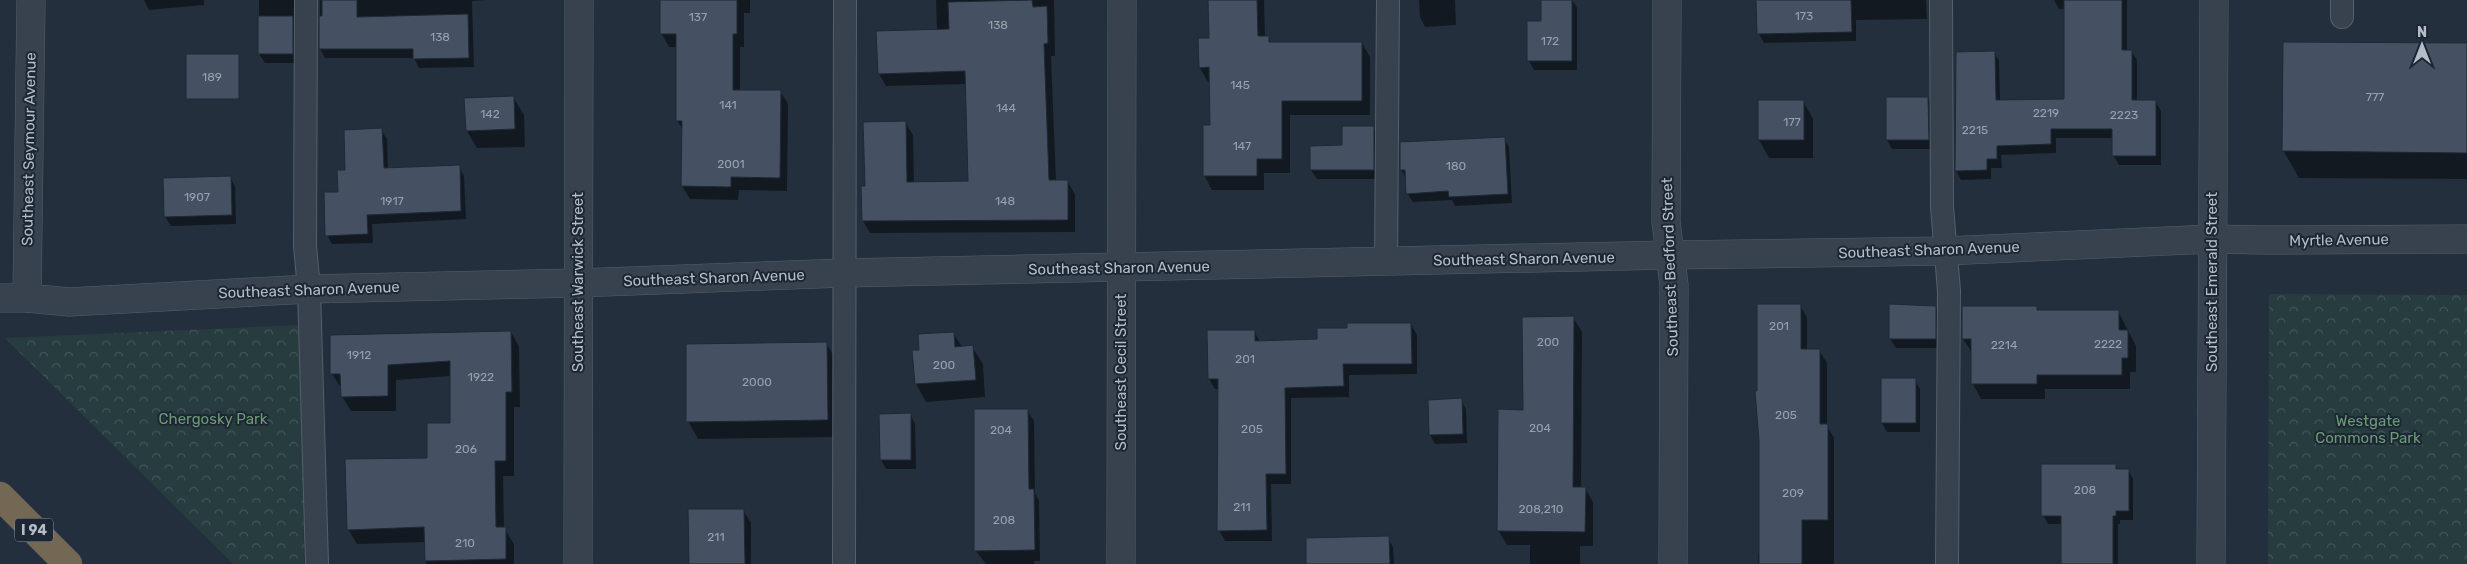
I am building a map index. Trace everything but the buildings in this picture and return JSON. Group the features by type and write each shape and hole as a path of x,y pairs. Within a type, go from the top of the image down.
{"highway":[{"name":"I 94","path":"0,496 68,564"}],"street":[{"name":"Southeast Seymour Avenue","path":"27,298 31,0"},
{"name":"Southeast Warwick Street","path":"578,564 579,0"},
{"name":"Southeast Cecil Street","path":"1121,564 1122,0"},
{"name":"Southeast Bedford Street","path":"1667,0 1666,222 1674,285 1673,564"},
{"name":"Southeast Emerald Street","path":"2211,564 2214,0"},
{"name":"Myrtle Avenue","path":"2212,239 2467,238"},
{"name":"Southeast Sharon Avenue","path":"0,298 27,298 69,302 309,289 578,283 844,273 1670,254 1945,251 2212,239"}],"lane":[{"path":"306,0 305,246 309,289 317,564"},
{"path":"844,0 844,564"},
{"path":"1386,262 1388,0"},
{"path":"1941,0 1942,207 1949,291 1947,564"}],"green space":[{"name":"Westgate Commons Park","path":"2269,294 2467,295 2467,564 2268,564"},
{"name":"Chergosky Park","path":"301,325 304,564 233,564 5,338"}]}
